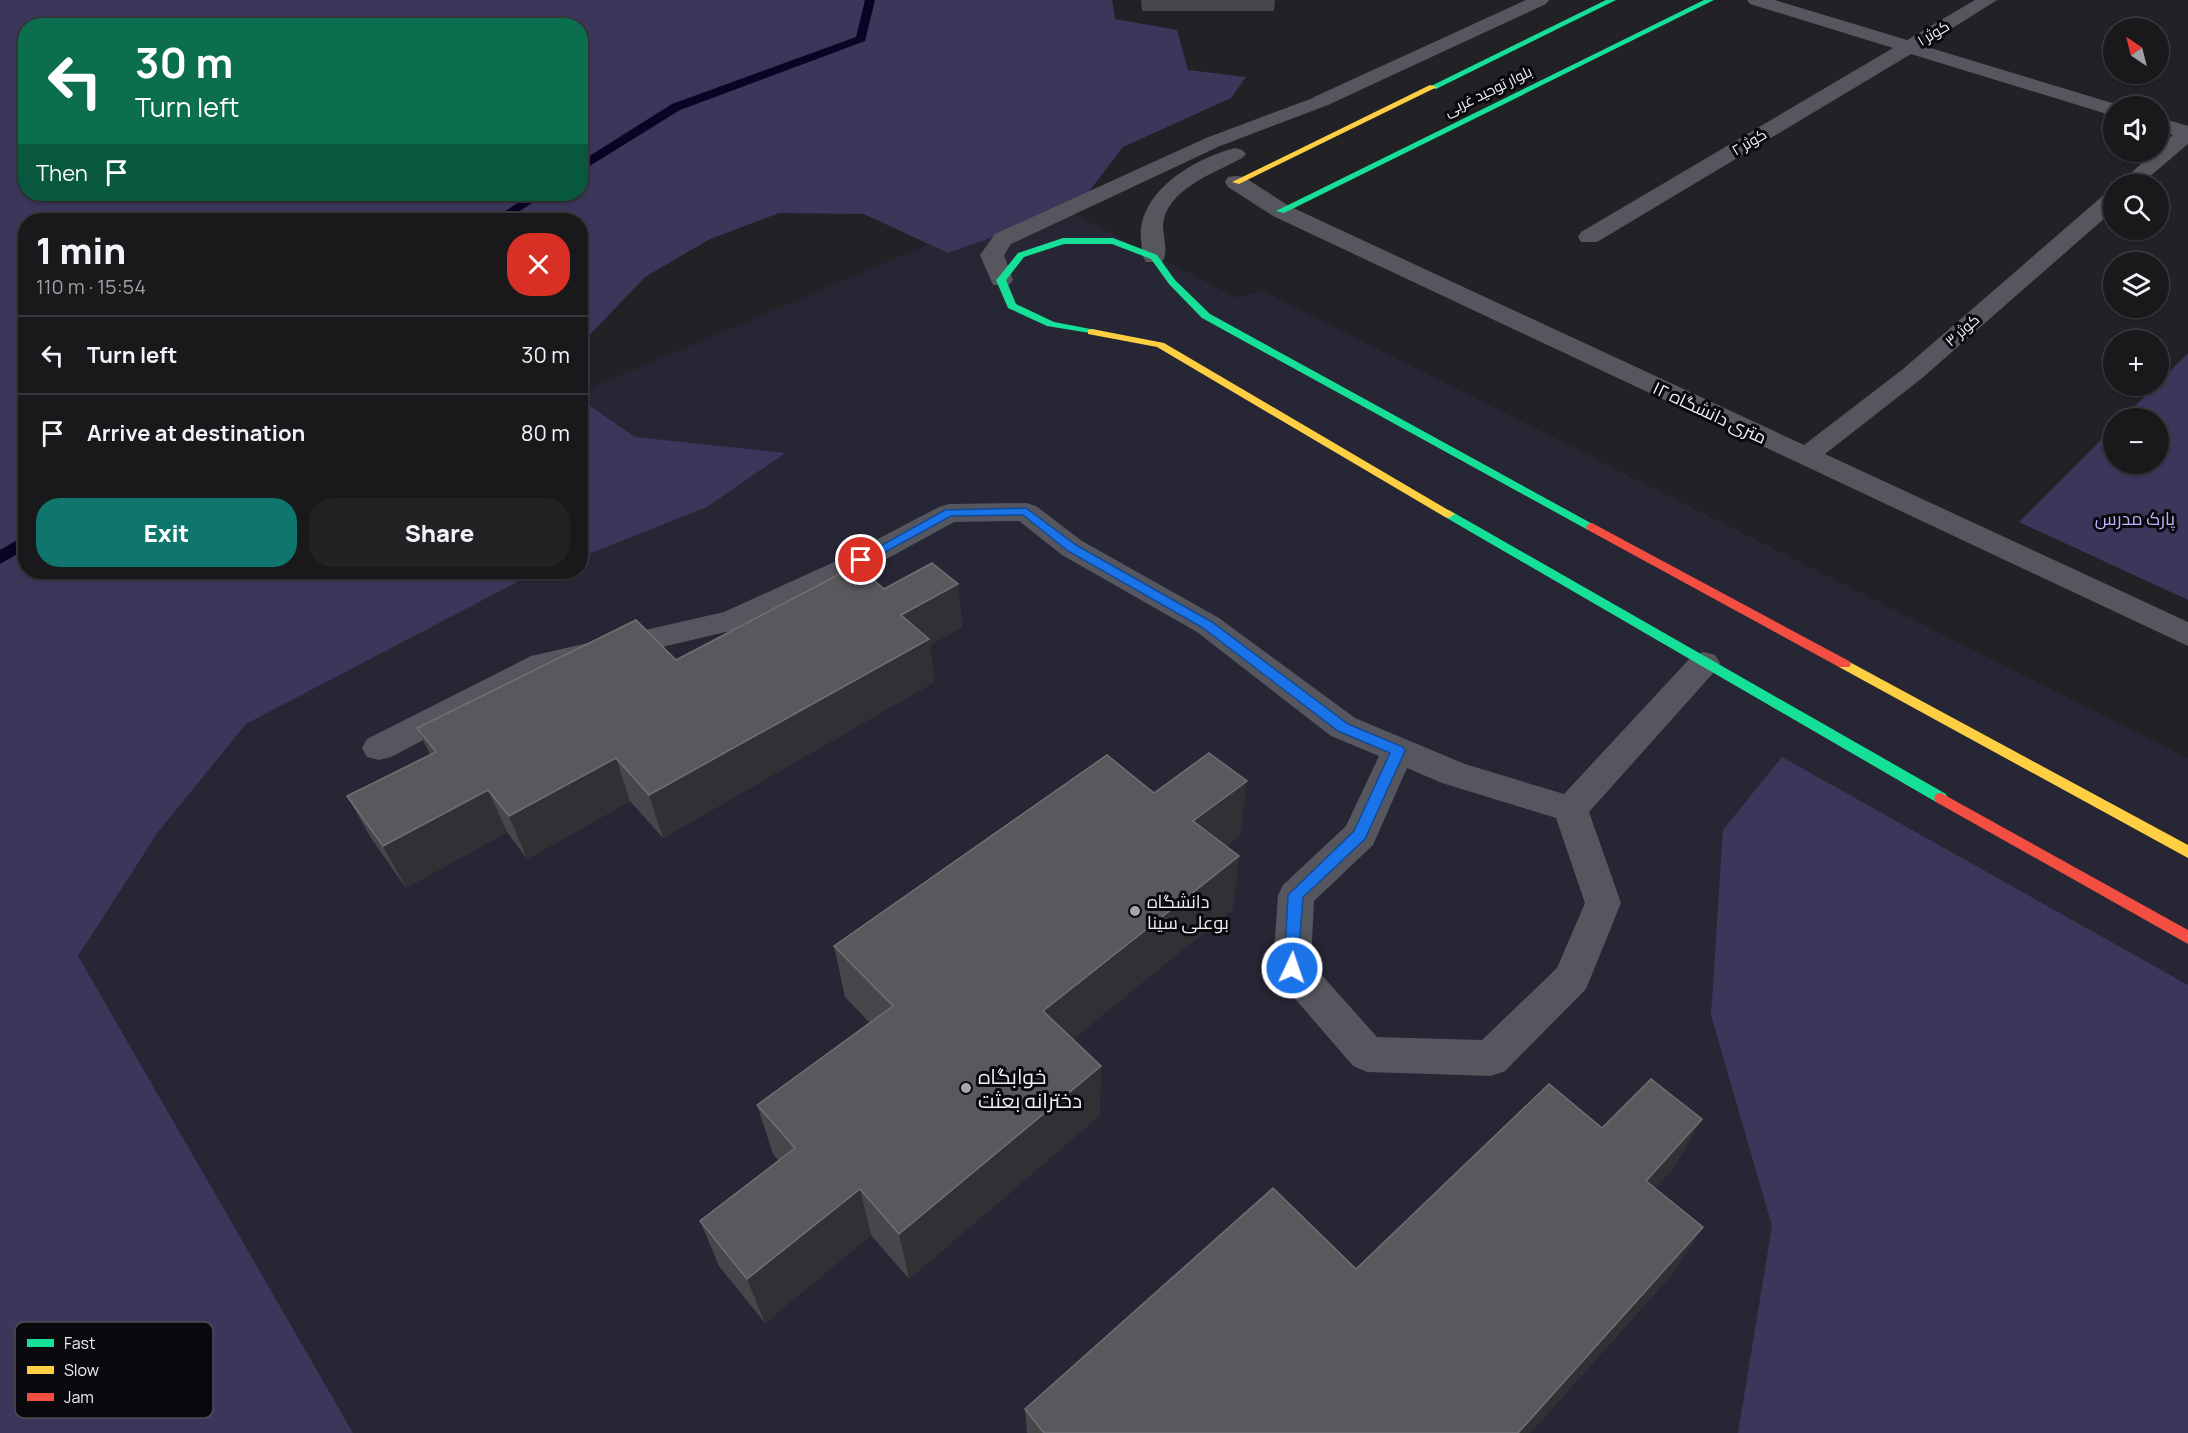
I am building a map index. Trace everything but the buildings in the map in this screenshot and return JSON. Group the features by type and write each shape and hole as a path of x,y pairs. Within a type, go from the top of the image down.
{"street":[{"path":"1540,0 1321,101 1213,142 1004,238 992,255 1012,306 1051,324 1160,345 1704,663 2188,938"},
{"name":"بلوار توحید غربی","path":"1236,182 1612,0"},
{"name":"بلوار توحید غربی","path":"1281,211 1710,0"},
{"path":"1756,0 2103,107"},
{"name":"کوثر ۱","path":"1910,47 1988,0"},
{"name":"کوثر ۲","path":"1589,237 1910,47"},
{"path":"1321,101 1170,192 1163,199 1152,220 1154,257 1172,282 1206,316 2188,852"},
{"path":"2169,127 2188,133"},
{"path":"2141,174 2188,133"},
{"name":"۱۲ متری دانشگاه","path":"1236,182 1281,211 2188,634"},
{"name":"کوثر ۳","path":"1806,456 1912,374 2103,208"},
{"path":"1001,280 1021,255 1064,241 1113,242 1154,257"},
{"path":"379,748 542,664 732,621 843,570 949,513 1026,512 1072,548 1208,625 1343,727 1454,774 1571,809"},
{"path":"1571,809 1704,663"},
{"path":"1398,751 1360,835 1296,895 1292,968 1367,1054 1491,1058 1572,978 1603,903 1571,809"}],"shaded area":[{"name":"دانشگاه بوعلی سینا","path":"1040,197 1238,298 1263,291 2188,758 2188,1433 0,1433 0,1036 299,579 588,579 588,389"}],"green space":[{"path":"0,0 1112,0 1115,19 1177,30 1188,70 1246,77 1231,98 1123,147 1077,207 948,253 864,214 779,213 710,239 645,277 588,337 588,213 18,213 18,579 524,579 246,724 158,832 78,956 353,1433 0,1433"},
{"name":"پارک مدرس","path":"2188,353 2188,600 2019,522 2103,438 2103,474 2169,474 2169,408 2133,408 2145,396 2169,396 2169,372"},
{"path":"588,405 635,437 785,453 707,507 588,554"},
{"path":"1782,757 2188,985 2188,1433 1738,1433 1772,1226 1711,1015 1723,830"}],"waterway":[{"path":"588,163 676,107 861,39 870,0"},
{"path":"509,213 529,201"},
{"path":"0,558 18,546"}],"traffic: fast":[{"path":"1433,87 1612,0"},
{"path":"1281,211 1710,0"},
{"path":"1092,332 1051,324 1012,306 1001,280 1021,255 1063,241 1113,241 1154,257 1172,282 1206,316 1592,527"},
{"path":"1449,514 1941,798"}],"traffic: slow":[{"path":"1236,182 1433,87"},
{"path":"1092,332 1160,345 1449,514"},
{"path":"1844,664 2188,852"}],"traffic: jam":[{"path":"1592,527 1844,664"},
{"path":"1941,798 2188,938"}],"place":[{"name":"دانشگاه بوعلی سینا","path":"1135,911"},
{"name":"خوابگاه دخترانه بعثت","path":"966,1088"}],"route":[{"path":"861,560 949,513 1026,512 1072,548 1208,625 1343,727 1398,751 1360,835 1296,895 1292,968"}]}
